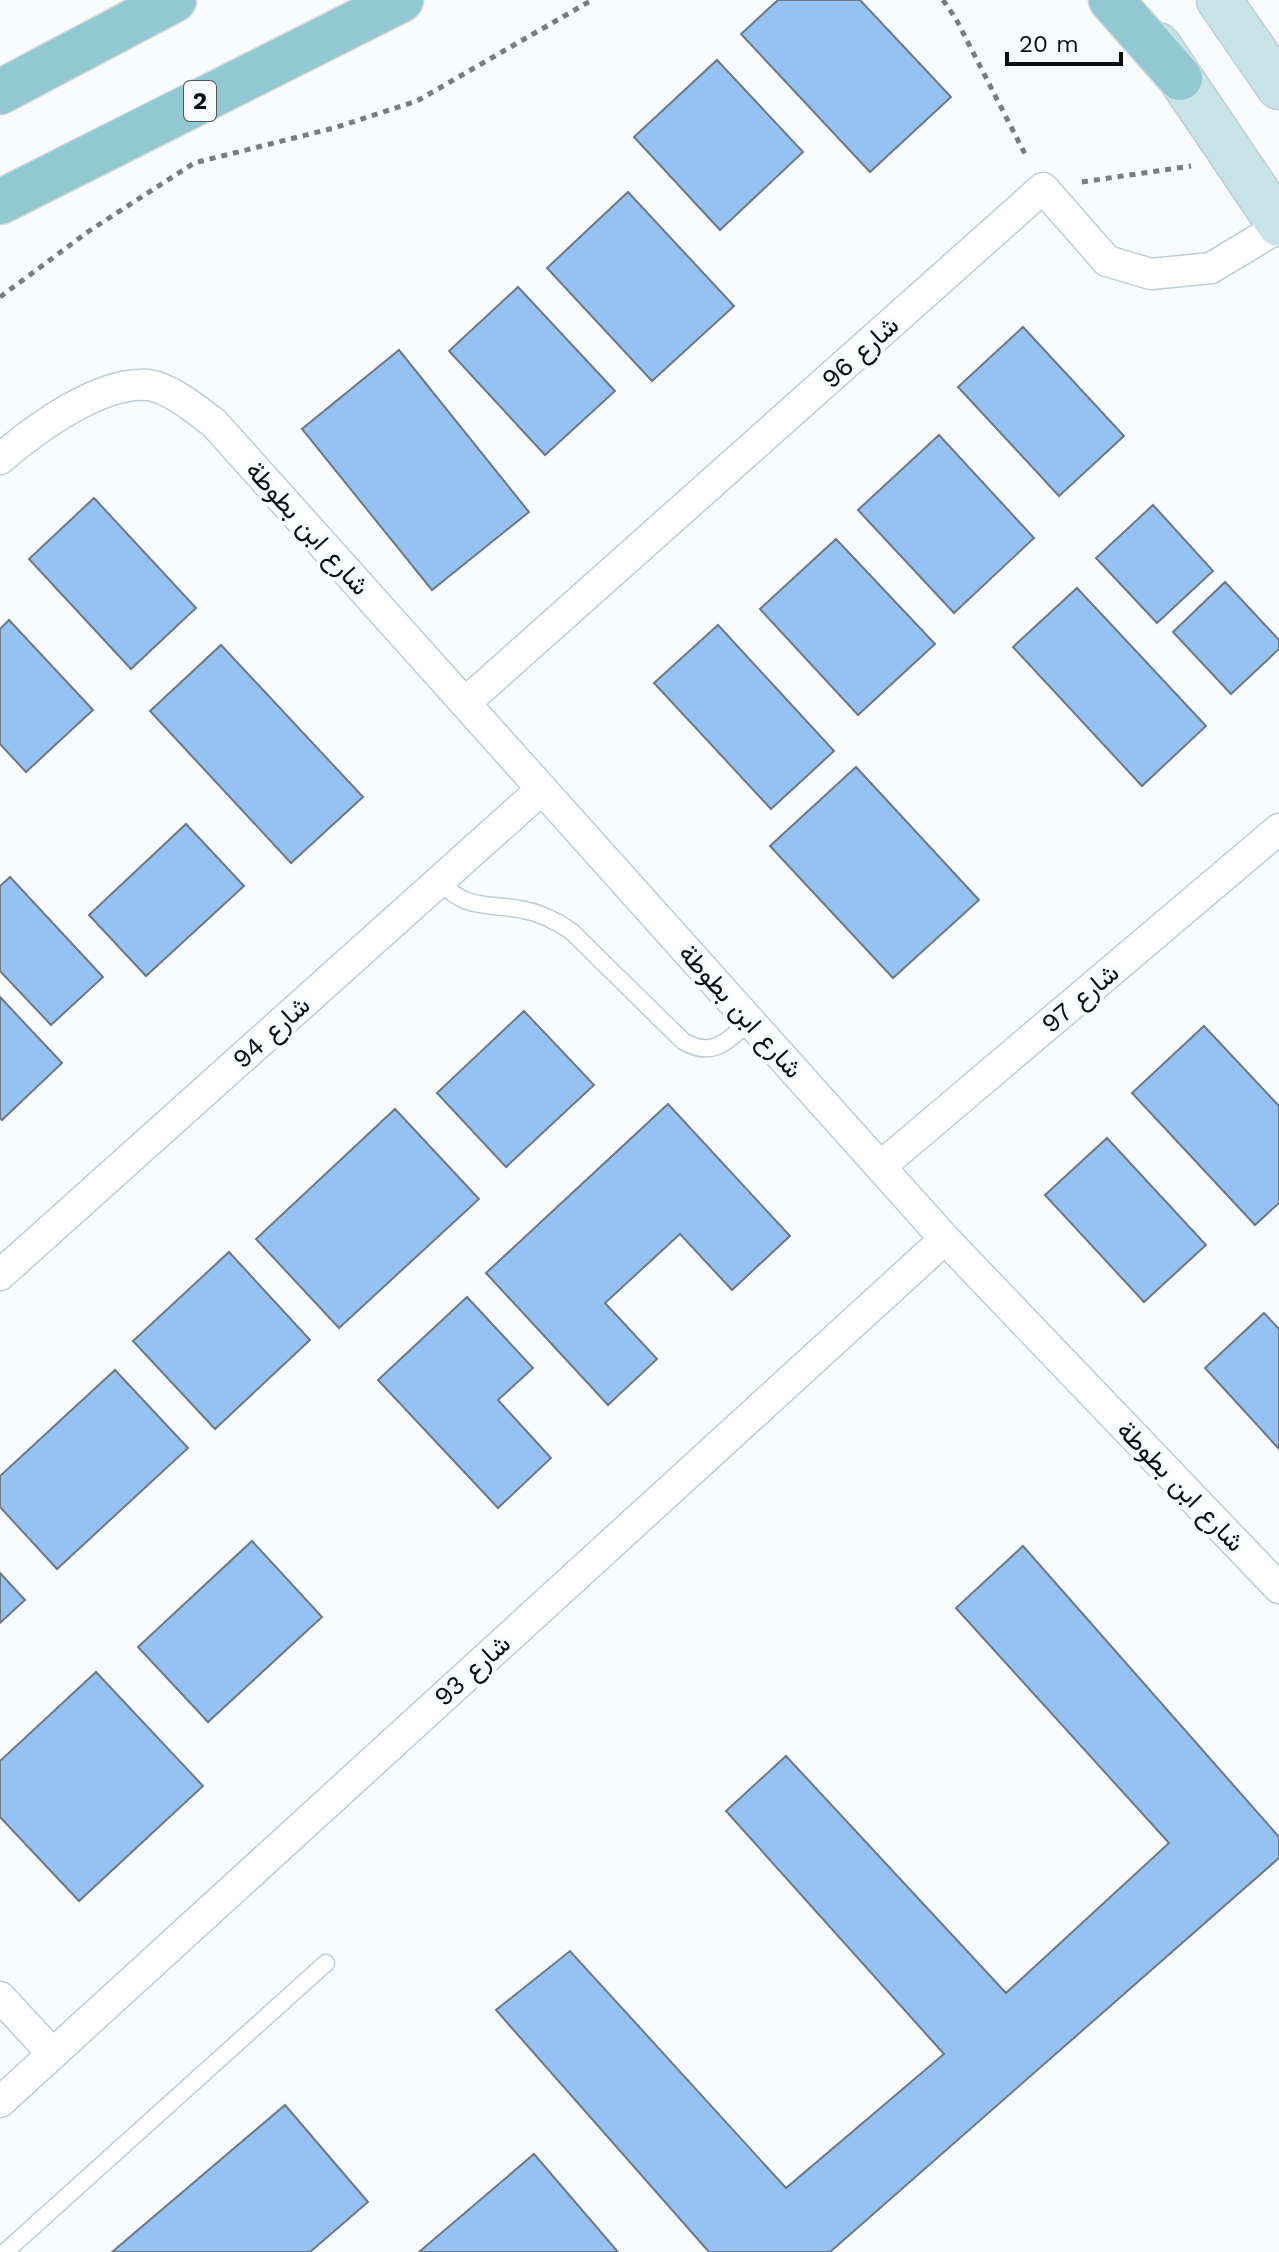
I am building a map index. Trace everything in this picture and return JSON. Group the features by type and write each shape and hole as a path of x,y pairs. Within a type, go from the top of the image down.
{"main road":[{"path":"0,92 174,0"},
{"name":"2","path":"0,202 401,0"},
{"path":"1111,0 1180,78"},
{"path":"1127,0 1279,225"},
{"path":"1219,0 1276,76"}],"street":[{"path":"1043,188 1107,261 1151,274 1211,268 1279,225"},
{"name":"شارع 96","path":"465,703 1043,188"},
{"name":"شارع ابن بطوطة","path":"0,459 21,441 67,411 110,390 151,385 184,400 214,423 945,1239 1279,1588"},
{"name":"شارع 94","path":"0,1275 542,789"},
{"name":"شارع 97","path":"881,1166 1279,829"},
{"name":"شارع 93","path":"0,2102 945,1239"},
{"path":"0,1997 52,2053"}],"lane":[{"path":"439,881 458,898 470,903 530,911 560,923 694,1048 708,1049 721,1045 750,1021"},
{"path":"5,2252 326,1963"}],"path":[{"path":"0,297 89,231 194,163 334,128 417,101 592,0"},
{"path":"943,0 956,19 1043,188 1235,159"}],"building":[{"path":"778,0 860,0 951,97 870,172 741,34"},
{"path":"717,60 803,152 720,230 634,137"},
{"path":"628,192 734,306 652,381 547,268"},
{"path":"518,287 615,391 545,455 449,351"},
{"path":"1023,327 1124,436 1059,496 958,387"},
{"path":"399,350 529,512 432,590 302,429"},
{"path":"939,435 1034,538 954,613 858,510"},
{"path":"94,498 196,608 131,669 29,559"},
{"path":"1153,505 1213,571 1157,623 1096,558"},
{"path":"836,539 935,644 858,715 760,609"},
{"path":"1225,582 1279,640 1279,649 1231,694 1173,632"},
{"path":"1077,588 1206,726 1142,786 1013,647"},
{"path":"9,620 93,710 26,772 0,744 0,629"},
{"path":"718,625 834,751 771,809 654,683"},
{"path":"221,645 363,797 291,863 150,711"},
{"path":"856,767 979,900 893,978 770,846"},
{"path":"186,824 244,886 146,976 89,915"},
{"path":"10,877 103,977 51,1025 0,971 0,886"},
{"path":"0,997 62,1063 2,1120 0,1118"},
{"path":"524,1011 594,1085 506,1167 437,1093"},
{"path":"1204,1026 1279,1106 1279,1203 1255,1225 1132,1093"},
{"path":"668,1104 790,1236 732,1290 680,1234 605,1303 657,1359 608,1405 486,1273"},
{"path":"395,1109 479,1199 339,1328 256,1239"},
{"path":"1107,1138 1206,1245 1144,1302 1045,1195"},
{"path":"229,1252 310,1340 215,1429 133,1341"},
{"path":"467,1297 533,1368 498,1400 551,1458 498,1508 378,1380"},
{"path":"1264,1313 1279,1329 1279,1449 1205,1368"},
{"path":"115,1370 188,1448 57,1569 0,1507 0,1476"},
{"path":"252,1541 322,1617 208,1722 138,1647"},
{"path":"1023,1546 1279,1837 1279,1858 830,2252 709,2252 496,2010 570,1951 786,2188 944,2054 726,1811 786,1756 1006,1993 1169,1843 956,1608"},
{"path":"0,1573 25,1600 0,1623"},
{"path":"96,1672 203,1786 79,1901 0,1817 0,1761"},
{"path":"285,2105 368,2202 310,2252 112,2252"},
{"path":"534,2154 618,2252 419,2252"}]}
